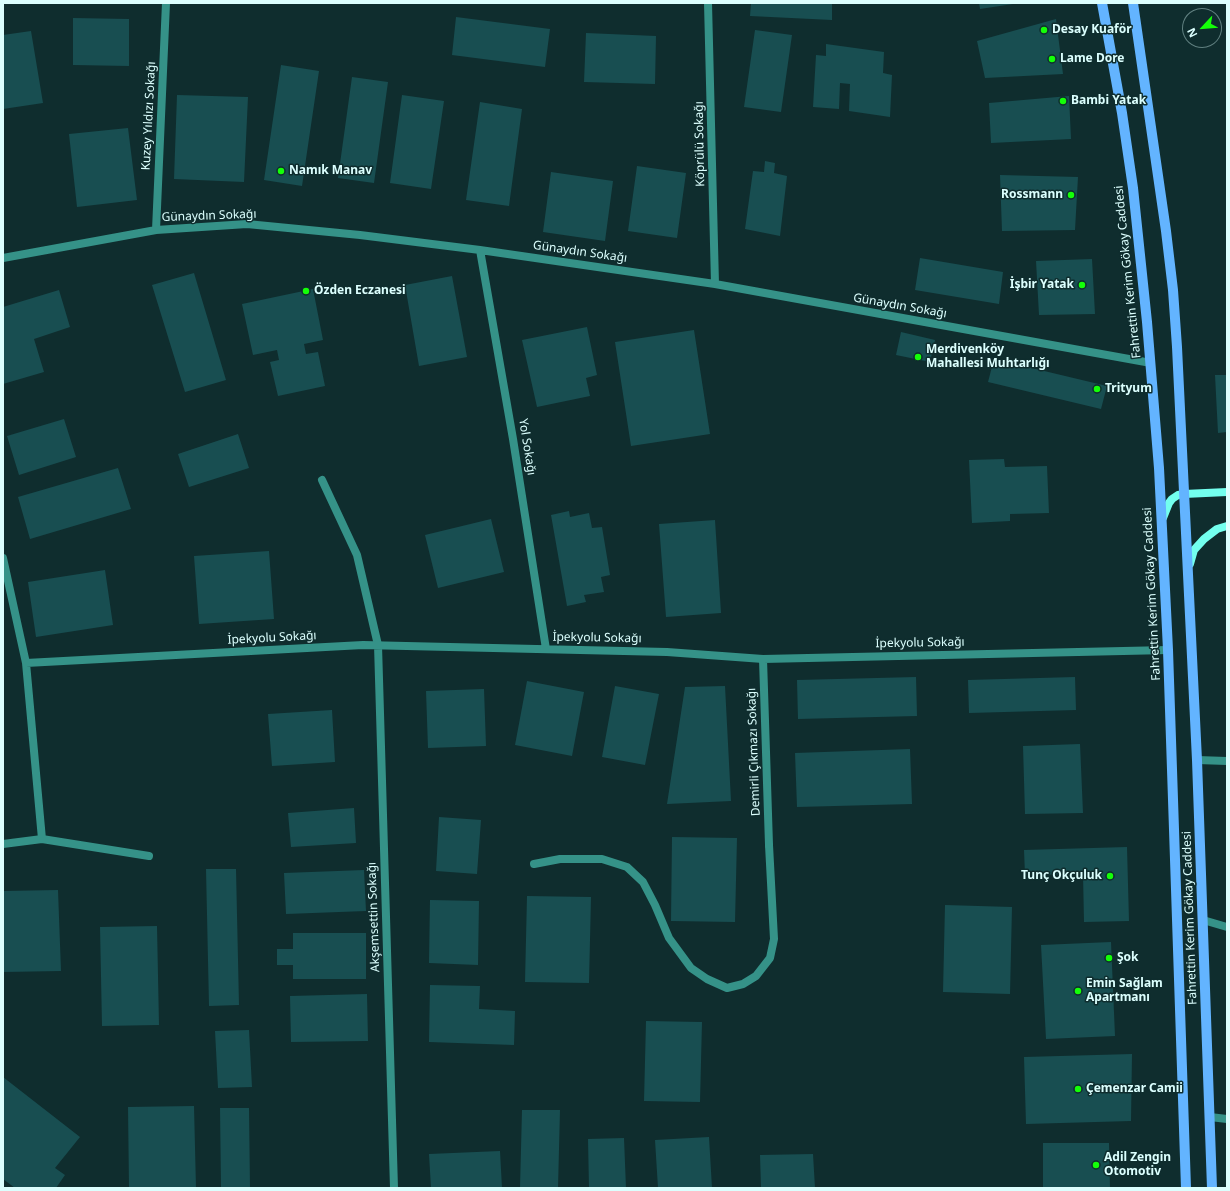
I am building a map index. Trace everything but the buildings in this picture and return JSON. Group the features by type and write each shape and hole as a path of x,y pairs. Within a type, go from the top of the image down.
{"main road":[{"name":"Fahrettin Kerim Gökay Caddesi","path":"1102,3 1118,89 1132,182 1151,364 1159,468 1168,650 1186,1188"},
{"name":"Fahrettin Kerim Gökay Caddesi","path":"1133,3 1157,160 1170,266 1177,347 1197,760 1212,1188"},
{"path":"1162,524 1164,513 1171,501 1177,496 1184,494 1227,492"},
{"path":"1188,577 1190,561 1197,546 1212,532 1227,526"}],"street":[{"name":"Kuzey Yıldızı Sokağı","path":"156,230 166,3"},
{"name":"Köprülü Sokağı","path":"708,3 715,284"},
{"name":"Günaydın Sokağı","path":"3,258 156,230 247,224 360,234 715,284 1151,364"},
{"name":"Yol Sokağı","path":"480,250 513,439 546,649"},
{"name":"Akşemsettin Sokağı","path":"322,480 357,555 378,646 394,1188"},
{"path":"3,558 26,663 42,838"},
{"name":"İpekyolu Sokağı","path":"26,663 378,646 667,652 763,659 1168,650"},
{"name":"Demirli Çıkmazı Sokağı","path":"534,864 560,859 602,860 627,867 643,882 669,938 691,968 707,979 727,988 743,984 756,976 770,958 774,939 769,845 763,659"},
{"path":"1197,760 1227,761"},
{"path":"3,844 42,838 148,856"},
{"path":"1203,920 1227,927"},
{"path":"1210,1117 1227,1119"}],"place":[{"name":"Desay Kuaför","path":"1044,30"},
{"name":"Lame Dore","path":"1052,59"},
{"name":"Bambi Yatak","path":"1063,101"},
{"name":"Namık Manav","path":"281,171"},
{"name":"Rossmann","path":"1071,195"},
{"name":"İşbir Yatak","path":"1082,285"},
{"name":"Özden Eczanesi","path":"306,291"},
{"name":"Merdivenköy Mahallesi Muhtarlığı","path":"918,357"},
{"name":"Trityum","path":"1097,389"},
{"name":"Tunç Okçuluk","path":"1110,876"},
{"name":"Şok","path":"1109,958"},
{"name":"Emin Sağlam Apartmanı","path":"1078,991"},
{"name":"Çemenzar Camii","path":"1078,1089"},
{"name":"Adil Zengin Otomotiv","path":"1096,1165"}]}
